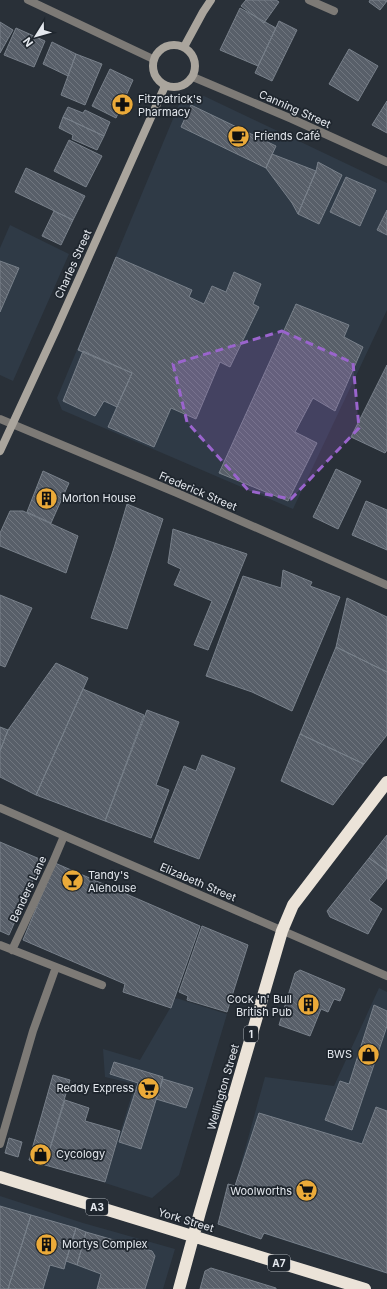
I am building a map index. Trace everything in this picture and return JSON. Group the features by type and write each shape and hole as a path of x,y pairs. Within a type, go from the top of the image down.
{"highway":[{"name":"Wellington Street","path":"179,1289 282,931 293,905 387,782"},
{"name":"York Street","path":"0,1177 364,1289"}],"street":[{"path":"28,0 154,59"},
{"path":"184,47 211,0"},
{"path":"309,0 334,11"},
{"path":"172,45 184,47 193,57 195,64 193,77 189,82 178,88 165,86 159,82 153,72 154,59 156,54 166,46 172,45"},
{"name":"Canning Street","path":"193,77 292,119 387,162"},
{"name":"Charles Street","path":"0,451 165,86"},
{"name":"Frederick Street","path":"0,419 184,496 387,585"},
{"name":"Elizabeth Street","path":"0,808 387,976"},
{"name":"Benders Lane","path":"12,950 54,862 64,836"},
{"path":"0,945 102,985"},
{"path":"0,1144 33,1032 56,967"}],"highlighted area":[{"path":"282,331 353,363 359,428 291,499 249,491 187,422 173,364"}],"shaded area":[{"path":"204,96 387,183 387,310 293,509 62,410 57,398 180,102"},
{"path":"10,225 69,254 13,381 0,375 0,248"},
{"name":"Woolworths","path":"379,988 387,992 387,1274 225,1221 265,1077 334,1086"},
{"path":"176,998 227,1014 179,1175 152,1198 105,1183 135,1084 105,1077 103,1049 140,1060"},
{"path":"0,1196 83,1223 175,1249 163,1289 0,1289"}],"building":[{"path":"246,0 276,0 279,2 264,23 241,6"},
{"path":"370,0 387,1 380,10 369,2"},
{"path":"240,8 276,28 258,66 220,50"},
{"path":"279,21 297,30 272,81 255,73"},
{"path":"0,22 13,30 0,53"},
{"path":"16,28 45,41 34,67 4,55"},
{"path":"52,42 76,54 68,76 43,64"},
{"path":"349,49 378,66 358,101 329,84"},
{"path":"76,54 102,64 85,105 61,95"},
{"path":"110,69 133,80 116,118 92,106"},
{"path":"387,101 387,133 372,125"},
{"path":"191,105 276,146 266,168 181,127"},
{"path":"68,107 83,113 85,110 110,122 104,136 63,117"},
{"path":"63,117 104,136 97,150 72,139 73,135 59,128"},
{"path":"69,140 102,156 86,187 54,171"},
{"path":"272,154 316,171 298,214 292,203 266,168"},
{"path":"318,162 342,175 319,224 298,214 316,171"},
{"path":"26,168 85,196 73,220 15,192"},
{"path":"346,177 376,190 360,226 330,212"},
{"path":"387,210 387,235 377,230"},
{"path":"54,211 73,220 61,245 42,236"},
{"path":"116,257 192,290 189,297 204,304 212,286 226,292 234,272 261,284 253,304 259,307 230,367 220,362 196,419 171,408 154,447 108,427 132,373 78,350"},
{"path":"0,261 19,268 0,312"},
{"path":"296,304 349,325 344,337 363,347 335,411 313,398 295,432 317,443 288,501 219,473"},
{"path":"83,351 132,373 117,407 104,401 95,416 63,401"},
{"path":"387,365 387,450 385,453 351,437"},
{"path":"336,469 361,481 338,529 313,517"},
{"name":"Morton House","path":"43,471 69,483 51,523 27,512"},
{"path":"366,501 387,510 387,550 352,535"},
{"path":"127,504 163,519 127,629 91,618"},
{"path":"10,511 23,511 78,536 66,573 0,546 0,533"},
{"path":"173,529 247,554 208,650 194,645 212,601 174,585 181,569 168,563"},
{"path":"283,570 312,582 310,586 340,597 292,711 252,692 206,676 243,576 281,588"},
{"path":"0,595 32,608 5,667 0,665"},
{"path":"347,598 387,617 387,672 336,647"},
{"path":"336,647 387,672 387,735 364,764 300,734"},
{"path":"56,663 88,678 36,795 0,777 0,751 8,730"},
{"path":"83,689 144,715 105,821 36,795"},
{"path":"147,710 179,722 156,785 169,790 151,838 105,821"},
{"path":"0,727 8,730 0,751"},
{"path":"300,734 364,764 333,805 281,781"},
{"path":"202,755 235,768 199,859 154,842 184,766 196,771"},
{"path":"387,835 387,871 369,858"},
{"path":"0,842 42,860 9,935 0,931"},
{"path":"369,858 387,871 387,878 369,900 382,909 368,934 330,917 327,911"},
{"path":"55,863 200,926 171,1008 123,992 125,984 23,940"},
{"path":"202,926 248,945 227,1012 187,1000 188,996 179,992"},
{"name":"Cock 'n' Bull British Pub","path":"300,970 345,989 340,1001 334,999 328,1012 321,1009 310,1036 279,1025 295,973"},
{"name":"BWS","path":"374,1005 387,1011 387,1026 352,1130 325,1120 340,1081 349,1084"},
{"path":"114,1062 163,1077 141,1149 119,1142 138,1083 110,1074"},
{"path":"53,1075 70,1080 45,1165 29,1160"},
{"path":"163,1079 193,1088 186,1108 156,1099"},
{"path":"65,1100 89,1108 85,1121 120,1131 105,1182 45,1165"},
{"name":"Woolworths","path":"376,1107 387,1111 387,1273 264,1233 261,1239 218,1224 228,1184 235,1186 259,1113 362,1144"},
{"path":"9,1138 22,1142 18,1157 5,1153"},
{"path":"0,1206 31,1215 8,1289 0,1289"},
{"name":"Mortys Complex","path":"31,1215 76,1228 64,1269 50,1265 43,1289 8,1289"},
{"path":"76,1228 86,1232 77,1265 66,1261"},
{"path":"86,1232 152,1251 155,1256 145,1289 97,1289 101,1274 77,1265"},
{"path":"211,1268 276,1289 200,1289 205,1271"}],"place":[{"name":"Fitzpatrick's Pharmacy","path":"123,105"},
{"name":"Friends Café","path":"238,136"},
{"name":"Morton House","path":"47,498"},
{"name":"Tandy's Alehouse","path":"72,881"},
{"name":"Cock 'n' Bull British Pub","path":"308,1005"},
{"name":"BWS","path":"368,1054"},
{"name":"Reddy Express","path":"149,1088"},
{"name":"Cycology","path":"40,1154"},
{"name":"Woolworths","path":"307,1191"},
{"name":"Mortys Complex","path":"46,1244"}]}
